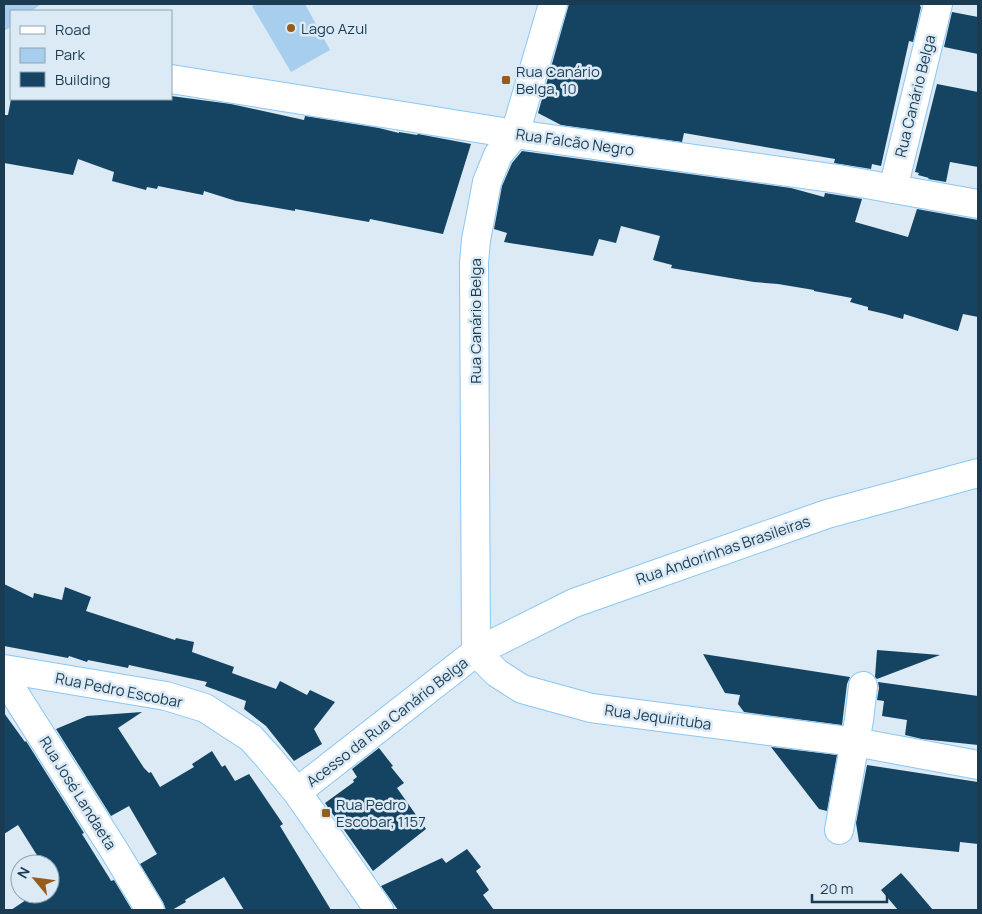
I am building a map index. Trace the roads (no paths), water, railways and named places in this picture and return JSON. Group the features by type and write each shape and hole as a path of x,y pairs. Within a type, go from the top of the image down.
{"street":[{"name":"Rua Canário Belga","path":"476,652 474,263 476,240 487,182 498,155 515,134 553,4"},
{"name":"Rua Canário Belga","path":"893,189 938,4"},
{"name":"Rua Falcão Negro","path":"172,79 515,134 838,179 978,204"},
{"name":"Rua Andorinhas Brasileiras","path":"476,652 574,603 827,514 978,473"},
{"name":"Rua Jequirituba","path":"476,652 497,673 522,688 591,708 855,742 978,765"},
{"name":"Acesso da Rua Canário Belga","path":"297,792 476,652"},
{"name":"Rua Pedro Escobar","path":"4,669 166,696 205,708 251,738 270,758 297,792 379,910"},
{"name":"Rua José Landaeta","path":"4,677 150,910"},
{"path":"840,830 863,686"}],"place":[{"name":"Lago Azul","path":"291,28"},
{"name":"Rua Canário Belga, 10","path":"506,80"},
{"name":"Rua Pedro Escobar, 1157","path":"326,813"}]}
